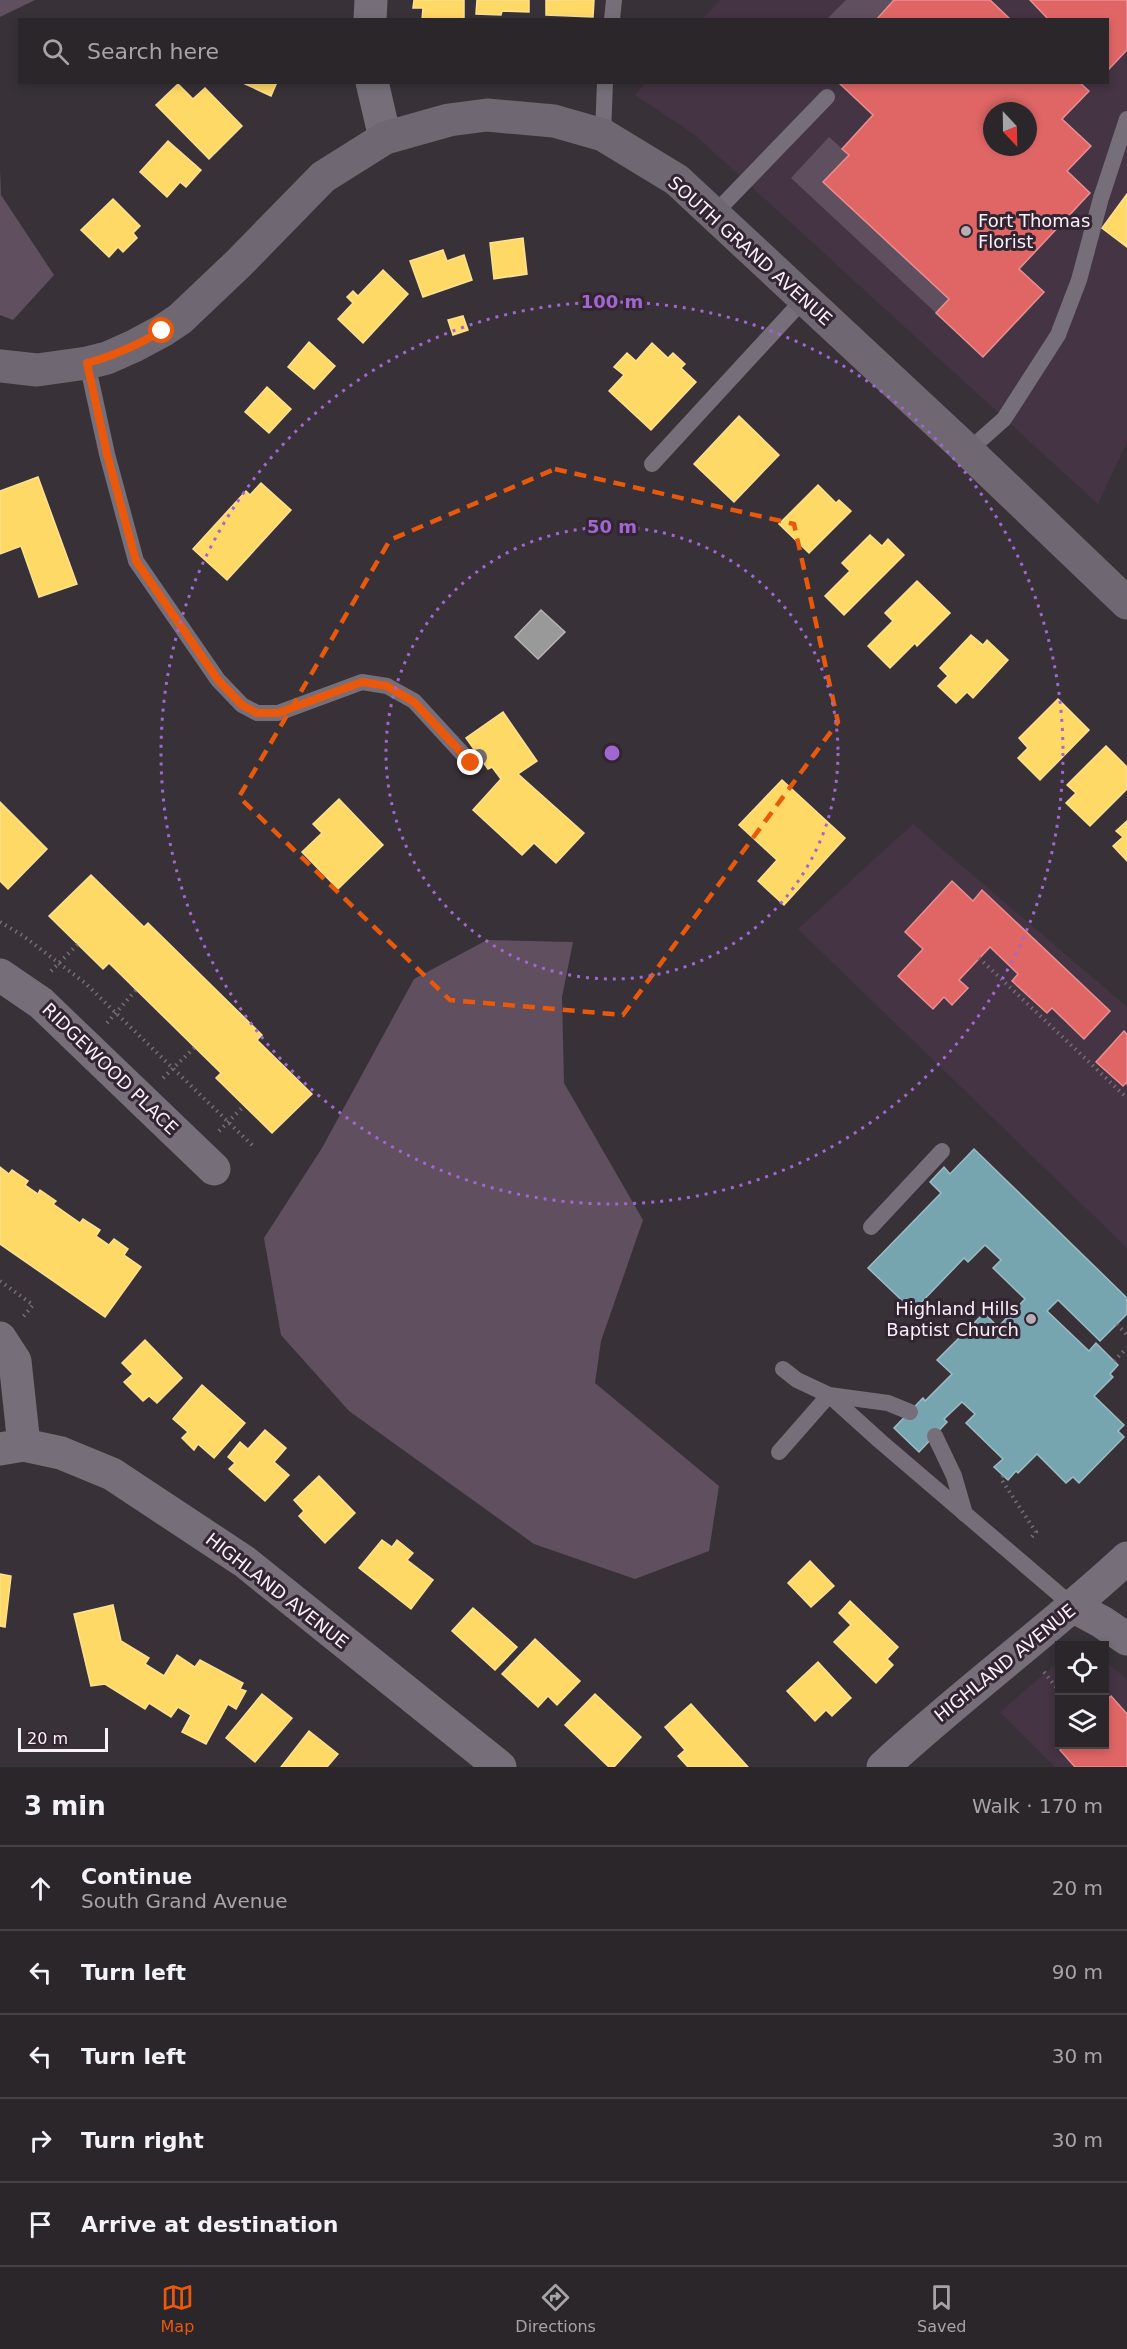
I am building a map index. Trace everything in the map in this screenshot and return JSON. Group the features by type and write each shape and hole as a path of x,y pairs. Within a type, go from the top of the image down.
{"main road":[{"name":"SOUTH GRAND AVENUE","path":"0,366 37,370 107,358 134,346 180,319 323,177 385,138 449,120 487,115 554,122 603,135 677,180 968,451 1127,603"}],"street":[{"path":"370,18 371,0"},
{"path":"372,84 385,138"},
{"name":"RIDGEWOOD PLACE","path":"0,975 41,1003 214,1169"},
{"path":"0,1338 15,1361 12,1447"},
{"name":"HIGHLAND AVENUE","path":"12,1447 61,1453 105,1469 177,1515 245,1562 500,1767"},
{"name":"HIGHLAND AVENUE","path":"883,1767 918,1734 1074,1607 1127,1558"},
{"path":"1074,1607 1127,1639"}],"lane":[{"path":"612,18 614,0"},
{"path":"603,135 605,84"},
{"path":"714,214 827,97"},
{"path":"968,451 1004,419 1058,335 1079,280 1101,198 1127,119"},
{"path":"652,464 804,300"},
{"path":"87,363 107,454 136,561 218,680 242,705 257,713 278,713 362,682 387,686 414,702 471,763 479,757"},
{"path":"871,1227 942,1151"},
{"path":"783,1369 797,1380 829,1395 1074,1607"},
{"path":"829,1395 888,1403 910,1412"},
{"path":"779,1452 829,1395"},
{"path":"935,1436 954,1476 966,1514"}],"path":[{"path":"0,922 22,935 85,983 254,1147"},
{"path":"30,995 78,944"},
{"path":"979,958 1127,1098"},
{"path":"86,1046 136,990"},
{"path":"140,1098 195,1047"},
{"path":"1117,1324 1127,1335"},
{"path":"1114,1361 1127,1348"},
{"path":"1003,1476 1001,1479 1036,1532 1025,1544"},
{"path":"1042,1670 1055,1687"}],"highlighted area":[{"path":"555,469 794,524 838,722 623,1015 450,1000 239,797 390,540"}],"shaded area":[{"path":"0,0 35,0 0,17"},
{"path":"720,0 1127,0 1127,442 1098,504 695,135 635,95 644,84 1109,84 1109,18 703,18"},
{"path":"846,0 894,0 877,18 828,18"},
{"path":"829,137 849,155 824,182 949,299 936,313 791,178"},
{"path":"0,169 1,195 54,275 13,320 0,315"},
{"path":"913,824 1127,1007 1127,1248 798,929"},
{"path":"487,940 573,942 562,997 564,1083 643,1220 601,1341 595,1383 719,1486 709,1551 635,1579 534,1544 349,1411 281,1335 264,1238 322,1148 414,979"},
{"path":"1055,1664 1055,1749 1109,1749 1109,1664 1127,1680 1127,1767 1055,1767 1000,1712"}],"building: Homes":[{"path":"414,0 464,0 464,18 422,18 423,8 413,8"},
{"path":"477,0 529,0 529,12 502,11 501,15 476,14"},
{"path":"546,0 594,0 593,17 546,15"},
{"path":"178,84 193,99 205,88 242,126 209,159 156,105"},
{"path":"245,84 276,84 271,96"},
{"path":"168,141 201,170 186,187 180,182 167,197 140,172"},
{"path":"1127,194 1127,247 1102,228"},
{"path":"113,199 140,226 133,233 137,238 123,252 118,247 109,257 81,230"},
{"path":"523,238 527,274 494,279 490,243"},
{"path":"443,250 447,261 464,255 472,280 423,297 410,261"},
{"path":"383,270 408,294 363,343 338,319 353,303 347,297 353,291 358,296"},
{"path":"463,316 468,330 453,335 448,320"},
{"path":"309,342 335,366 314,389 288,367"},
{"path":"652,343 668,358 673,353 685,364 681,368 696,382 651,430 609,391 624,375 614,367 627,353 636,361"},
{"path":"267,387 291,409 269,433 245,412"},
{"path":"739,416 779,455 734,502 694,464"},
{"path":"38,477 77,584 39,597 21,546 0,554 0,491"},
{"path":"261,483 291,510 227,580 193,549 246,491 250,495"},
{"path":"818,485 836,503 839,500 851,511 809,553 779,524"},
{"path":"870,535 882,546 888,539 904,555 844,615 825,596 850,571 842,563"},
{"path":"917,581 950,613 917,646 915,643 890,668 868,646 893,621 885,613"},
{"path":"971,635 983,645 987,640 1008,660 973,698 967,692 956,703 938,686 948,676 940,668"},
{"path":"1058,699 1089,730 1040,780 1018,758 1028,748 1019,738"},
{"path":"503,712 537,761 518,774 584,833 556,863 534,843 522,855 473,810 501,779 492,767 488,769 466,738"},
{"path":"1106,746 1127,767 1127,789 1090,826 1066,803 1076,793 1067,785"},
{"path":"782,780 845,838 784,905 758,881 777,860 739,825"},
{"path":"339,799 383,845 338,889 302,852 322,833 313,824"},
{"path":"0,802 47,849 8,889 0,881"},
{"path":"1127,821 1127,861 1113,846 1123,837 1116,831"},
{"path":"91,875 144,927 148,923 262,1035 257,1040 312,1094 272,1133 216,1078 221,1073 109,963 103,969 49,916"},
{"path":"0,1167 9,1174 12,1170 28,1181 25,1185 38,1194 40,1190 56,1201 53,1204 80,1223 83,1219 100,1230 96,1236 109,1245 114,1239 128,1249 124,1255 141,1267 105,1317 0,1244"},
{"path":"145,1340 182,1378 157,1403 149,1396 143,1401 124,1382 133,1374 122,1363"},
{"path":"202,1385 245,1423 214,1458 198,1444 194,1450 182,1438 188,1432 173,1419"},
{"path":"265,1430 286,1448 274,1462 289,1475 265,1501 229,1469 235,1463 228,1457 240,1442 248,1449"},
{"path":"319,1476 355,1513 325,1543 299,1516 304,1511 294,1500"},
{"path":"382,1540 392,1547 397,1540 413,1553 407,1560 433,1580 411,1609 359,1568"},
{"path":"810,1561 834,1586 811,1607 788,1583"},
{"path":"0,1574 11,1576 5,1627 0,1626"},
{"path":"850,1601 898,1647 887,1659 893,1665 876,1683 834,1642 851,1625 839,1613"},
{"path":"113,1605 121,1641 149,1658 145,1664 164,1676 177,1655 195,1667 200,1660 243,1683 240,1689 246,1691 236,1709 228,1704 206,1744 182,1732 191,1715 178,1707 171,1717 149,1703 145,1709 105,1684 91,1686 74,1614"},
{"path":"473,1608 517,1647 495,1670 452,1631"},
{"path":"535,1639 580,1681 557,1705 548,1696 538,1707 502,1674"},
{"path":"818,1662 851,1698 832,1716 826,1710 815,1721 787,1691"},
{"path":"262,1694 292,1718 255,1762 226,1738"},
{"path":"595,1694 641,1737 614,1767 609,1767 565,1725"},
{"path":"691,1704 748,1767 688,1767 678,1756 685,1750 665,1727"},
{"path":"309,1731 338,1754 327,1767 281,1767"}],"building: Shops":[{"path":"894,0 990,0 1009,18 878,18"},
{"path":"1030,0 1127,0 1127,50 1109,69 1109,18 1047,18"},
{"name":"Fort Thomas Florist","path":"840,84 1081,84 1089,91 1062,119 1091,146 1067,171 1090,193 1019,269 1044,292 983,357 936,313 949,299 823,182 849,155 842,149 873,115"},
{"path":"952,881 973,901 982,890 1110,1011 1084,1039 1052,1008 1047,1013 1012,981 1018,974 990,947 959,980 968,988 952,1005 944,997 933,1009 898,976 923,949 905,932"},
{"path":"1124,1031 1127,1034 1127,1084 1123,1086 1096,1062"},
{"path":"1111,1696 1127,1714 1127,1767 1075,1767 1061,1749 1109,1749 1109,1698"}],"building: Public":[{"name":"Highland Hills Baptist Church","path":"974,1149 1127,1298 1127,1314 1100,1341 1058,1300 1047,1311 1089,1351 1096,1343 1118,1365 1110,1374 1113,1377 1094,1396 1124,1425 1118,1431 1124,1437 1079,1483 1073,1477 1066,1483 1037,1454 1008,1480 994,1467 1003,1459 966,1423 975,1414 962,1402 944,1419 947,1422 919,1452 894,1428 923,1398 925,1401 952,1374 937,1360 984,1313 998,1327 1025,1299 993,1268 1001,1260 985,1245 968,1262 964,1258 913,1311 868,1268 941,1193 930,1182 944,1167 950,1174"}],"building: Industry":[{"path":"541,610 565,632 538,659 515,637"}],"place":[{"name":"Fort Thomas Florist","path":"966,231"},
{"name":"Highland Hills Baptist Church","path":"1031,1319"}],"route":[{"path":"162,331 107,358 87,363 107,454 136,561 218,680 242,705 257,713 278,713 362,682 387,686 414,702 471,763"}]}
